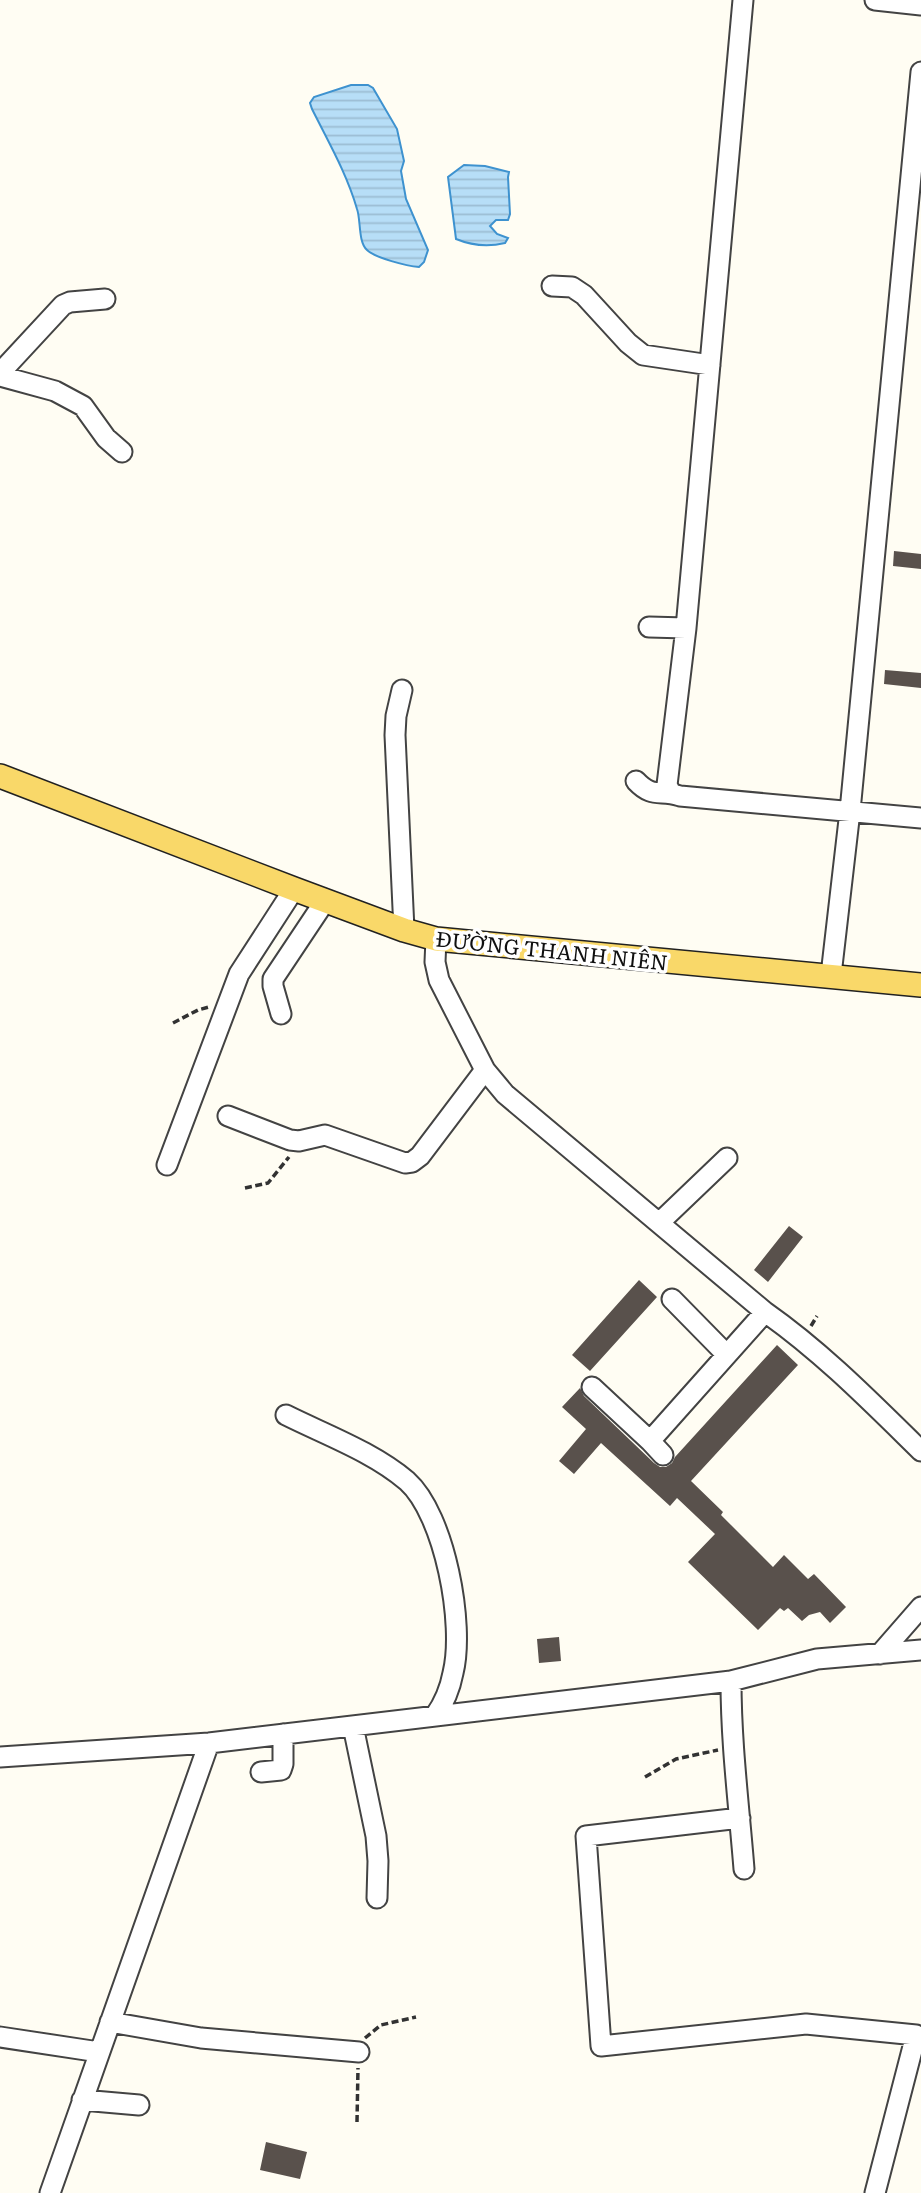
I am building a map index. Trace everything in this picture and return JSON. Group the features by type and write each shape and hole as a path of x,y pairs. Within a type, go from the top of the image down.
{"main road":[{"name":"ĐƯỜNG THANH NIÊN","path":"0,776 325,901 436,939 921,985"}],"street":[{"path":"671,793 667,785 686,628 743,0"},
{"path":"875,0 921,5"},
{"path":"831,975 850,811 921,72"},
{"path":"552,286 572,287 584,295 628,343 643,355 710,365"},
{"path":"105,299 63,305 0,374 55,391 83,406 106,438 122,452"},
{"path":"649,627 686,628"},
{"path":"402,690 395,735 404,930"},
{"path":"636,781 646,792 657,794 671,793 921,818"},
{"path":"167,1165 239,974 294,889"},
{"path":"281,1014 273,986 274,979 325,901"},
{"path":"436,939 435,962 439,980 485,1070 505,1094 765,1312 802,1339 845,1376 921,1451"},
{"path":"228,1116 299,1142 325,1135 405,1163 412,1162 420,1156 485,1070"},
{"path":"659,1223 727,1158"},
{"path":"672,1298 726,1354"},
{"path":"592,1387 657,1448 726,1354 765,1312"},
{"path":"286,1415 387,1466 410,1483 429,1510 449,1572 456,1644 451,1682 444,1703 435,1716"},
{"path":"880,1654 921,1607"},
{"path":"0,1757 209,1743 731,1681 817,1659 921,1650"},
{"path":"731,1681 731,1727 744,1869"},
{"path":"353,1726 376,1836 379,1861 377,1898"},
{"path":"261,1772 281,1770 283,1734"},
{"path":"50,2193 209,1743"},
{"path":"740,1818 586,1836 601,2046 806,2024 916,2035 875,2193"},
{"path":"110,2022 201,2038 359,2052"},
{"path":"0,2037 99,2052"},
{"path":"82,2100 139,2105"}],"path":[{"path":"173,1023 198,1010 227,1005"},
{"path":"245,1188 268,1183 299,1142"},
{"path":"645,1777 676,1759 714,1752 734,1744"}],"water":[{"path":"351,85 368,85 373,88 397,129 404,161 401,171 406,199 428,250 419,267 384,259 364,246 348,183 312,109 310,103 314,97"},
{"path":"464,165 485,166 509,172 508,220 496,220 490,226 497,234 508,238 505,243 480,245 456,239 448,177"}],"building":[{"path":"894,551 921,554 921,569 893,566"},
{"path":"885,670 921,673 921,688 884,684"},
{"path":"789,1226 803,1237 768,1282 754,1270"},
{"path":"639,1280 657,1297 590,1371 572,1355"},
{"path":"777,1345 798,1365 691,1481 773,1567 784,1555 808,1579 814,1574 846,1607 830,1623 820,1612 809,1615 802,1621 788,1608 784,1611 780,1608 758,1630 688,1562 715,1534 677,1498 670,1506 601,1443 574,1474 559,1461 586,1429 562,1407 580,1388 584,1396 654,1463 666,1467"},
{"path":"559,1637 561,1661 539,1663 537,1639"},
{"path":"266,2142 307,2152 300,2179 260,2170"}]}
